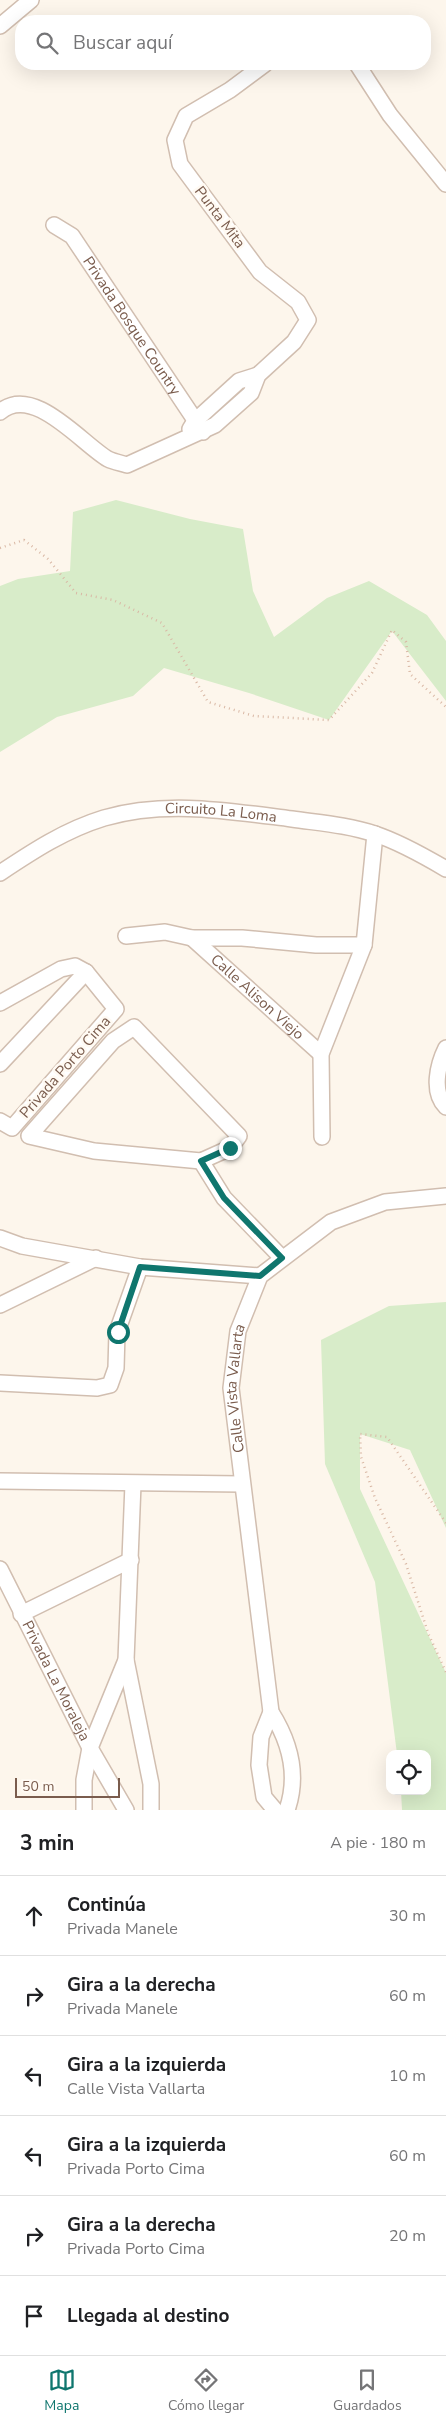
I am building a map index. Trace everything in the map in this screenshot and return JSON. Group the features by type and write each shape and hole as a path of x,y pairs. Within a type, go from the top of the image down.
{"street":[{"path":"0,26 31,0"},
{"name":"Punta Mita","path":"0,412 24,404 45,410 109,459 127,465 185,437 199,426 239,381 258,375 294,342 308,320 298,302 260,272 180,164 175,140 186,116 230,90 257,70"},
{"path":"361,70 390,115 446,184"},
{"name":"Privada Bosque Country","path":"54,225 72,236 199,426"},
{"name":"Circuito La Loma","path":"0,873 55,837 103,818 161,808 197,808 339,826 375,834 446,869"},
{"name":"Calle Alison Viejo","path":"322,1137 321,1054 364,945 375,834"},
{"name":"Calle Alison Viejo","path":"126,936 165,932 192,938 242,938 316,945 364,945"},
{"name":"Calle Alison Viejo","path":"192,938 321,1054"},
{"path":"0,1003 61,969 75,966 86,972 0,1064"},
{"name":"Privada Porto Cima","path":"0,1121 12,1128 116,1009 86,972"},
{"name":"Privada Porto Cima","path":"134,1027 239,1136 230,1148 201,1161 94,1151 29,1136 113,1041 134,1027"},
{"path":"446,1048 442,1056 437,1080 440,1101 446,1106"},
{"path":"201,1161 224,1198 282,1258"},
{"name":"Calle Vista Vallarta","path":"287,1810 292,1796 293,1762 282,1730 270,1712 241,1484 231,1388 238,1331 260,1276 331,1222 385,1202 446,1196"},
{"path":"0,1239 22,1246 140,1267 260,1276"},
{"path":"0,1305 96,1258"},
{"path":"0,1383 97,1388 110,1385 116,1368 118,1332 140,1267"},
{"path":"0,1481 241,1484"},
{"name":"Privada La Moraleja","path":"133,1484 126,1660 151,1784 152,1810"},
{"name":"Privada La Moraleja","path":"21,1614 130,1560"},
{"name":"Privada La Moraleja","path":"0,1569 90,1748 126,1810"},
{"name":"Privada La Moraleja","path":"84,1810 84,1780 90,1748 126,1660"},
{"name":"Calle Vista Vallarta","path":"270,1712 261,1737 259,1766 264,1797 275,1810"}],"path":[{"path":"0,548 24,540 48,559 76,593 112,600 162,623 208,702 254,716 329,720 372,673 392,630 406,642 410,674 446,707"},
{"path":"446,1523 387,1437 360,1434 361,1457 375,1498 406,1564 428,1633 446,1672"}],"green space":[{"path":"116,500 190,519 243,529 253,591 274,637 327,598 369,581 427,615 446,641 446,701 392,631 329,720 249,693 164,668 133,696 57,717 0,752 0,586 18,579 70,571 73,512"},
{"path":"446,1302 446,1528 410,1450 360,1434 360,1489 446,1673 446,1810 402,1810 401,1795 431,1795 431,1750 396,1750 375,1582 325,1464 321,1340 389,1306"}],"route":[{"path":"118,1332 140,1267 260,1276 282,1258 224,1198 201,1161 230,1148"}]}
